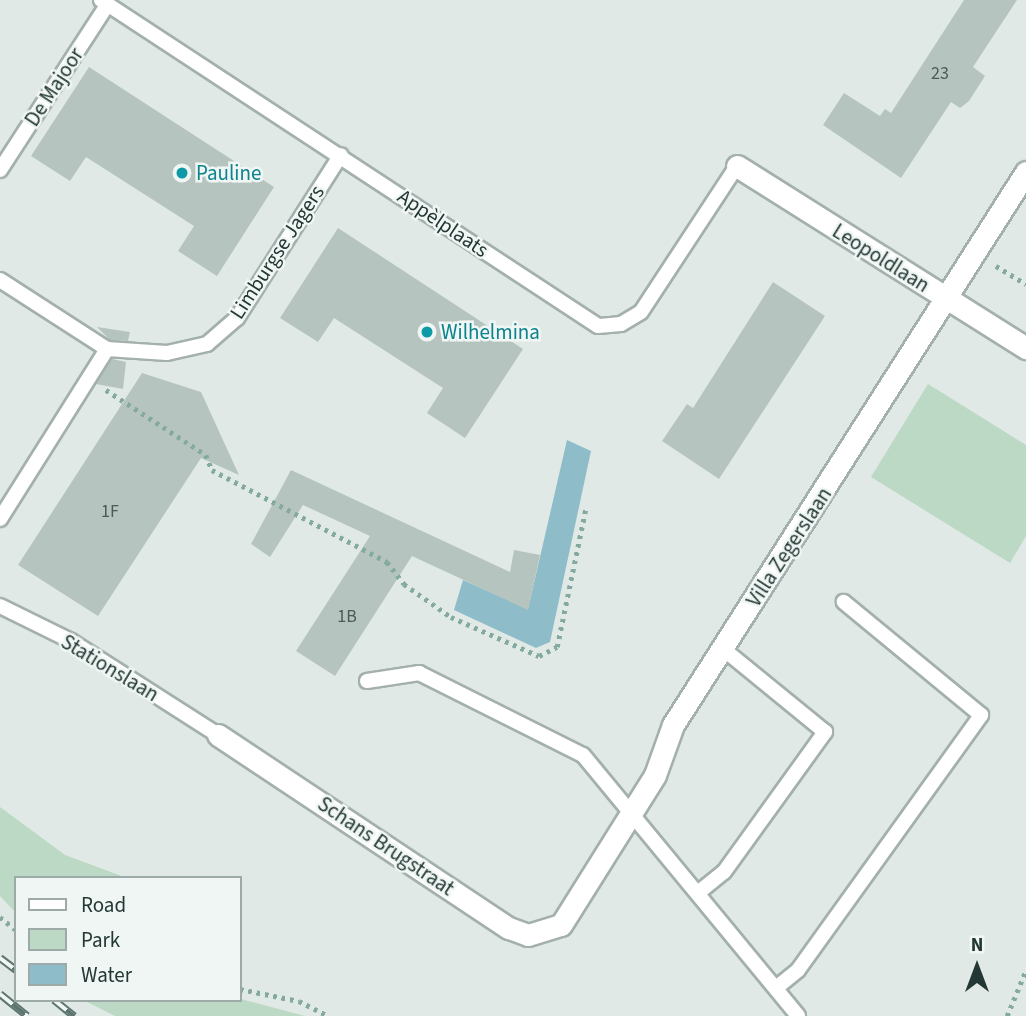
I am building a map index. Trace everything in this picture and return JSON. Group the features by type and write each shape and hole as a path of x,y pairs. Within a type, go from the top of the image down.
{"street":[{"name":"Leopoldlaan","path":"737,166 1026,348"},
{"name":"Villa Zegerslaan","path":"561,925 632,814 673,725 1026,172"},
{"name":"Schans Brugstraat","path":"218,735 509,928 528,935 561,925"}],"lane":[{"name":"Appèlplaats","path":"105,2 598,326 621,324 641,313 737,166"},
{"name":"De Majoor","path":"0,170 105,2"},
{"name":"Limburgse Jagers","path":"107,349 167,353 207,344 237,318 341,155"},
{"path":"0,280 107,349 0,519"},
{"path":"776,988 798,970 981,716 844,602"},
{"name":"Stationslaan","path":"0,606 71,640 218,735"},
{"path":"699,892 724,872 825,732 722,648"},
{"path":"367,681 419,673 492,705 583,755 699,892 798,1016"}],"path":[{"path":"974,254 1026,284"},
{"path":"88,378 206,455 212,470 387,562 404,584 451,617 539,656 557,647 586,507"},
{"path":"0,917 14,928"},
{"path":"1007,1016 1026,970"},
{"path":"242,989 299,1000 330,1016"}],"green space":[{"path":"928,384 1026,445 1026,536 1010,563 871,477"},
{"path":"0,807 65,855 122,876 14,876 14,911 0,896"},
{"path":"242,999 305,1016 115,1016 87,1002 242,1002"}],"water":[{"path":"567,440 591,451 550,642 536,648 454,610 463,580 528,609"}],"building":[{"path":"964,0 1017,0 973,67 985,76 969,101 960,108 951,102 901,178 823,125 844,93 880,116 885,109 891,113"},
{"name":"Pauline","path":"89,67 274,187 217,276 178,251 194,226 86,157 70,181 31,156"},
{"name":"Wilhelmina","path":"338,228 523,349 465,438 427,413 443,388 334,318 318,342 280,318"},
{"path":"773,282 825,316 719,479 662,441 687,404 693,408"},
{"path":"97,327 130,332 128,341 110,340"},
{"path":"112,359 126,362 123,389 96,384"},
{"path":"142,373 201,392 239,475 201,458 98,616 18,565"},
{"path":"291,470 510,572 514,550 540,555 528,610 412,556 335,676 296,651 370,536 303,505 270,557 251,544"}],"railway":[{"path":"0,958 14,968"},
{"path":"0,994 27,1016"},
{"path":"56,1002 74,1016"}],"place":[{"name":"Pauline","path":"182,173"},
{"name":"Wilhelmina","path":"427,332"}]}
